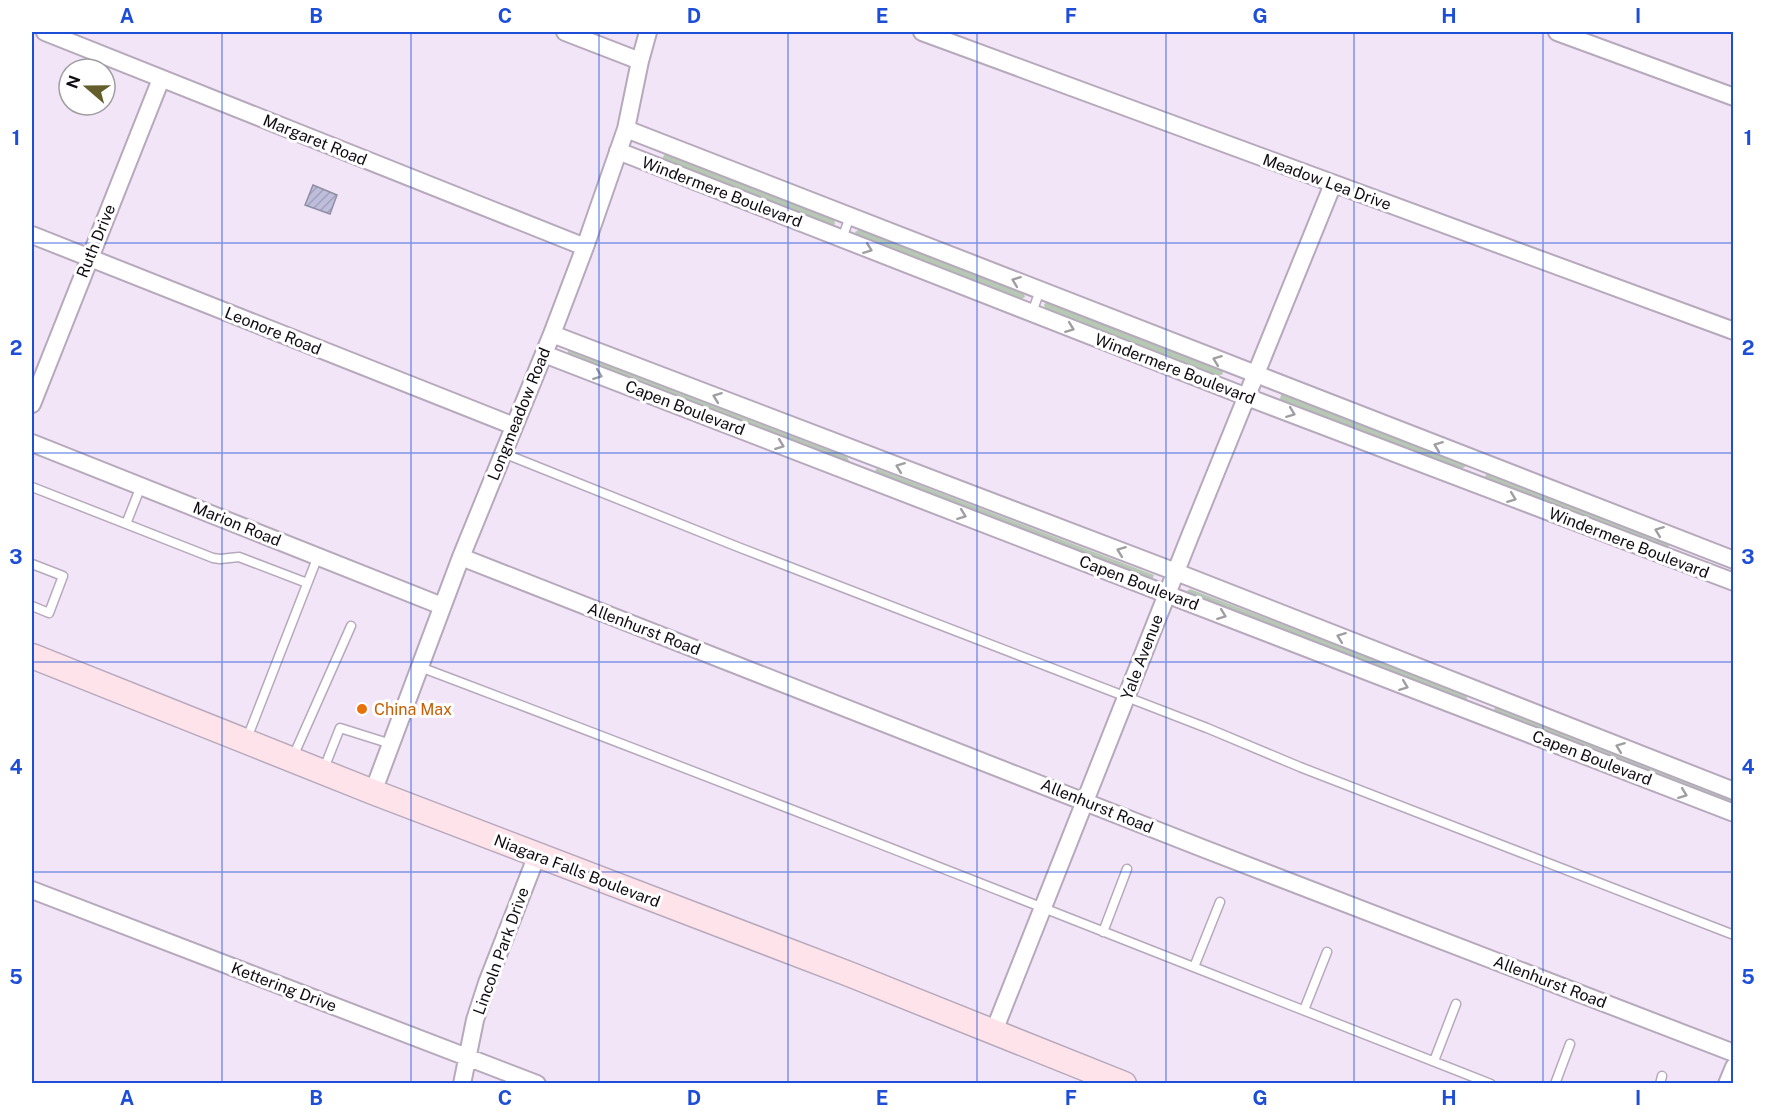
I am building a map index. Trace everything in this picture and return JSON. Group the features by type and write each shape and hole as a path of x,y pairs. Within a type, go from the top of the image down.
{"main road":[{"name":"Niagara Falls Boulevard","path":"32,656 373,792 1124,1083"}],"street":[{"name":"Margaret Road","path":"45,32 585,248"},
{"path":"565,32 640,61"},
{"name":"Longmeadow Road","path":"373,792 461,557 585,248 626,129 648,32"},
{"name":"Meadow Lea Drive","path":"922,32 1734,331"},
{"path":"1557,32 1734,97"},
{"name":"Ruth Drive","path":"32,404 161,79"},
{"name":"Windermere Boulevard","path":"626,129 1734,560"},
{"name":"Windermere Boulevard","path":"618,152 1247,397 1734,582"},
{"name":"Yale Avenue","path":"994,1031 1333,184"},
{"name":"Leonore Road","path":"32,235 514,426"},
{"name":"Capen Boulevard","path":"552,334 1176,572 1734,791"},
{"name":"Capen Boulevard","path":"544,354 1734,813"},
{"name":"Marion Road","path":"32,443 442,606"},
{"name":"Allenhurst Road","path":"461,557 1734,1053"},
{"name":"Lincoln Park Drive","path":"462,1083 487,983 537,855"},
{"name":"Kettering Drive","path":"32,890 537,1083"},
{"path":"1727,1083 1734,1067"}],"lane":[{"path":"842,239 850,216"},
{"path":"1032,313 1040,290"},
{"path":"503,453 738,547 1734,935"},
{"path":"858,475 866,454"},
{"path":"1472,483 1479,461"},
{"path":"126,524 141,486"},
{"path":"32,487 213,558 239,557 307,584"},
{"path":"1675,560 1683,540"},
{"path":"246,741 318,556"},
{"path":"32,564 63,576 49,613 32,606"},
{"path":"291,759 351,626"},
{"path":"420,667 832,824 1043,909 1491,1083"},
{"path":"1475,713 1484,693"},
{"path":"322,772 340,728 391,744"},
{"path":"1103,932 1127,869"},
{"path":"1194,968 1220,902"},
{"path":"1304,1010 1327,952"},
{"path":"1434,1061 1456,1004"},
{"path":"1555,1083 1570,1044"}],"green space":[{"path":"664,155 834,219 835,224 831,227 662,160"},
{"path":"860,229 1023,292 1025,297 1020,300 857,237 855,232"},
{"path":"1046,302 1222,368 1223,374 1218,376 1046,310 1044,305"},
{"path":"568,350 847,457 849,461 568,355"},
{"path":"1282,393 1465,464 1465,467 1460,469 1282,401 1280,398"},
{"path":"876,469 1154,575 1152,580 875,473"},
{"path":"1487,472 1669,543 1669,546 1665,548 1487,479 1485,477"},
{"path":"1190,589 1466,695 1467,699 1464,700 1189,595 1187,591"},
{"path":"1497,707 1733,799 1733,804 1495,712 1494,709"}],"building":[{"path":"313,185 337,195 330,214 305,205"}],"place":[{"name":"China Max","path":"362,709"}]}
